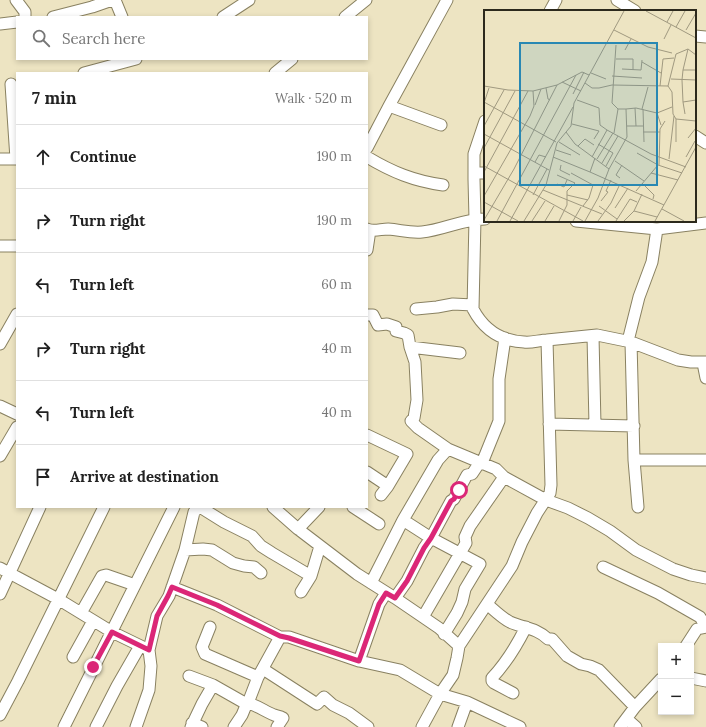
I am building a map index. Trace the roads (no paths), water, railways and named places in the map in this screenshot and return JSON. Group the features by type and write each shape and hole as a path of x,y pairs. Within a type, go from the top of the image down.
{"street":[{"path":"16,0 25,12 25,16"},
{"path":"57,16 114,0 122,16"},
{"path":"225,16 249,0"},
{"path":"346,16 366,0"},
{"path":"368,146 388,106 447,0"},
{"path":"551,10 556,0"},
{"path":"617,0 633,10"},
{"path":"0,24 16,22"},
{"path":"696,36 706,37"},
{"path":"88,72 132,60"},
{"path":"276,72 291,60"},
{"path":"0,159 16,159 9,84"},
{"path":"388,106 441,125"},
{"path":"484,124 474,154 480,173 474,179 480,219 473,309 479,320 488,330 505,338 525,342 593,336 630,342 678,360 704,362 706,378"},
{"path":"696,137 706,143"},
{"path":"368,159 386,169 410,178 443,185"},
{"path":"368,230 387,229 406,233 423,232 480,219"},
{"path":"586,222 657,229 706,223"},
{"path":"638,507 634,460 630,342 639,297 652,262 657,229"},
{"path":"0,246 16,246"},
{"path":"416,309 437,308 453,304 473,305"},
{"path":"368,315 373,315 378,325 388,324 396,327 396,332 408,335 415,362 417,400 414,418 411,420 418,428 448,449 496,469 504,477 546,500 568,508 588,518 610,531 636,550 673,569 706,578"},
{"path":"0,344 16,316"},
{"path":"593,336 595,425"},
{"path":"359,661 379,604 391,596 407,581 424,548 451,501 454,499 467,474 472,474 481,462 499,421 499,379 505,338"},
{"path":"422,727 440,694 453,675 458,658 459,646 512,566 537,513 550,493 547,340"},
{"path":"410,347 460,353"},
{"path":"0,406 16,414"},
{"path":"549,424 634,426"},
{"path":"0,456 16,429"},
{"path":"368,436 407,454 384,490 368,473"},
{"path":"371,583 402,520 438,460 448,449"},
{"path":"634,460 706,460"},
{"path":"423,617 466,543 465,537 470,526 504,477"},
{"path":"0,594 5,570 39,508"},
{"path":"0,715 104,508"},
{"path":"64,727 174,508"},
{"path":"96,727 117,686 144,648 157,616 168,596 186,550 194,508 252,536 261,546 311,576"},
{"path":"274,508 298,530 357,574 439,628 459,646"},
{"path":"298,530 318,508"},
{"path":"354,508 379,524"},
{"path":"402,520 431,538 460,552 480,564 465,589 457,614 444,634"},
{"path":"301,592 311,576 320,546"},
{"path":"186,550 212,550 233,563 254,567 261,573"},
{"path":"603,567 658,593 700,617 706,627 697,629 688,643"},
{"path":"5,570 58,599 112,632 144,648 151,666 149,690 136,727"},
{"path":"81,614 102,576 106,575 135,585"},
{"path":"172,587 217,605 280,636 359,661 400,670 440,694 467,702 514,726"},
{"path":"487,604 509,622 526,627 543,634 548,639 552,639 566,656 581,664 599,670 636,707"},
{"path":"73,657 93,621"},
{"path":"210,627 202,647 205,654 261,673 317,704 324,697 333,705 349,713 368,727"},
{"path":"513,693 494,683 492,678 518,643 526,627"},
{"path":"234,727 242,715 246,702 280,636"},
{"path":"189,676 213,685 246,702 283,718 277,727"},
{"path":"694,679 706,682"},
{"path":"636,727 623,723 658,682"},
{"path":"195,726 213,685"},
{"path":"458,727 467,702"}]}
